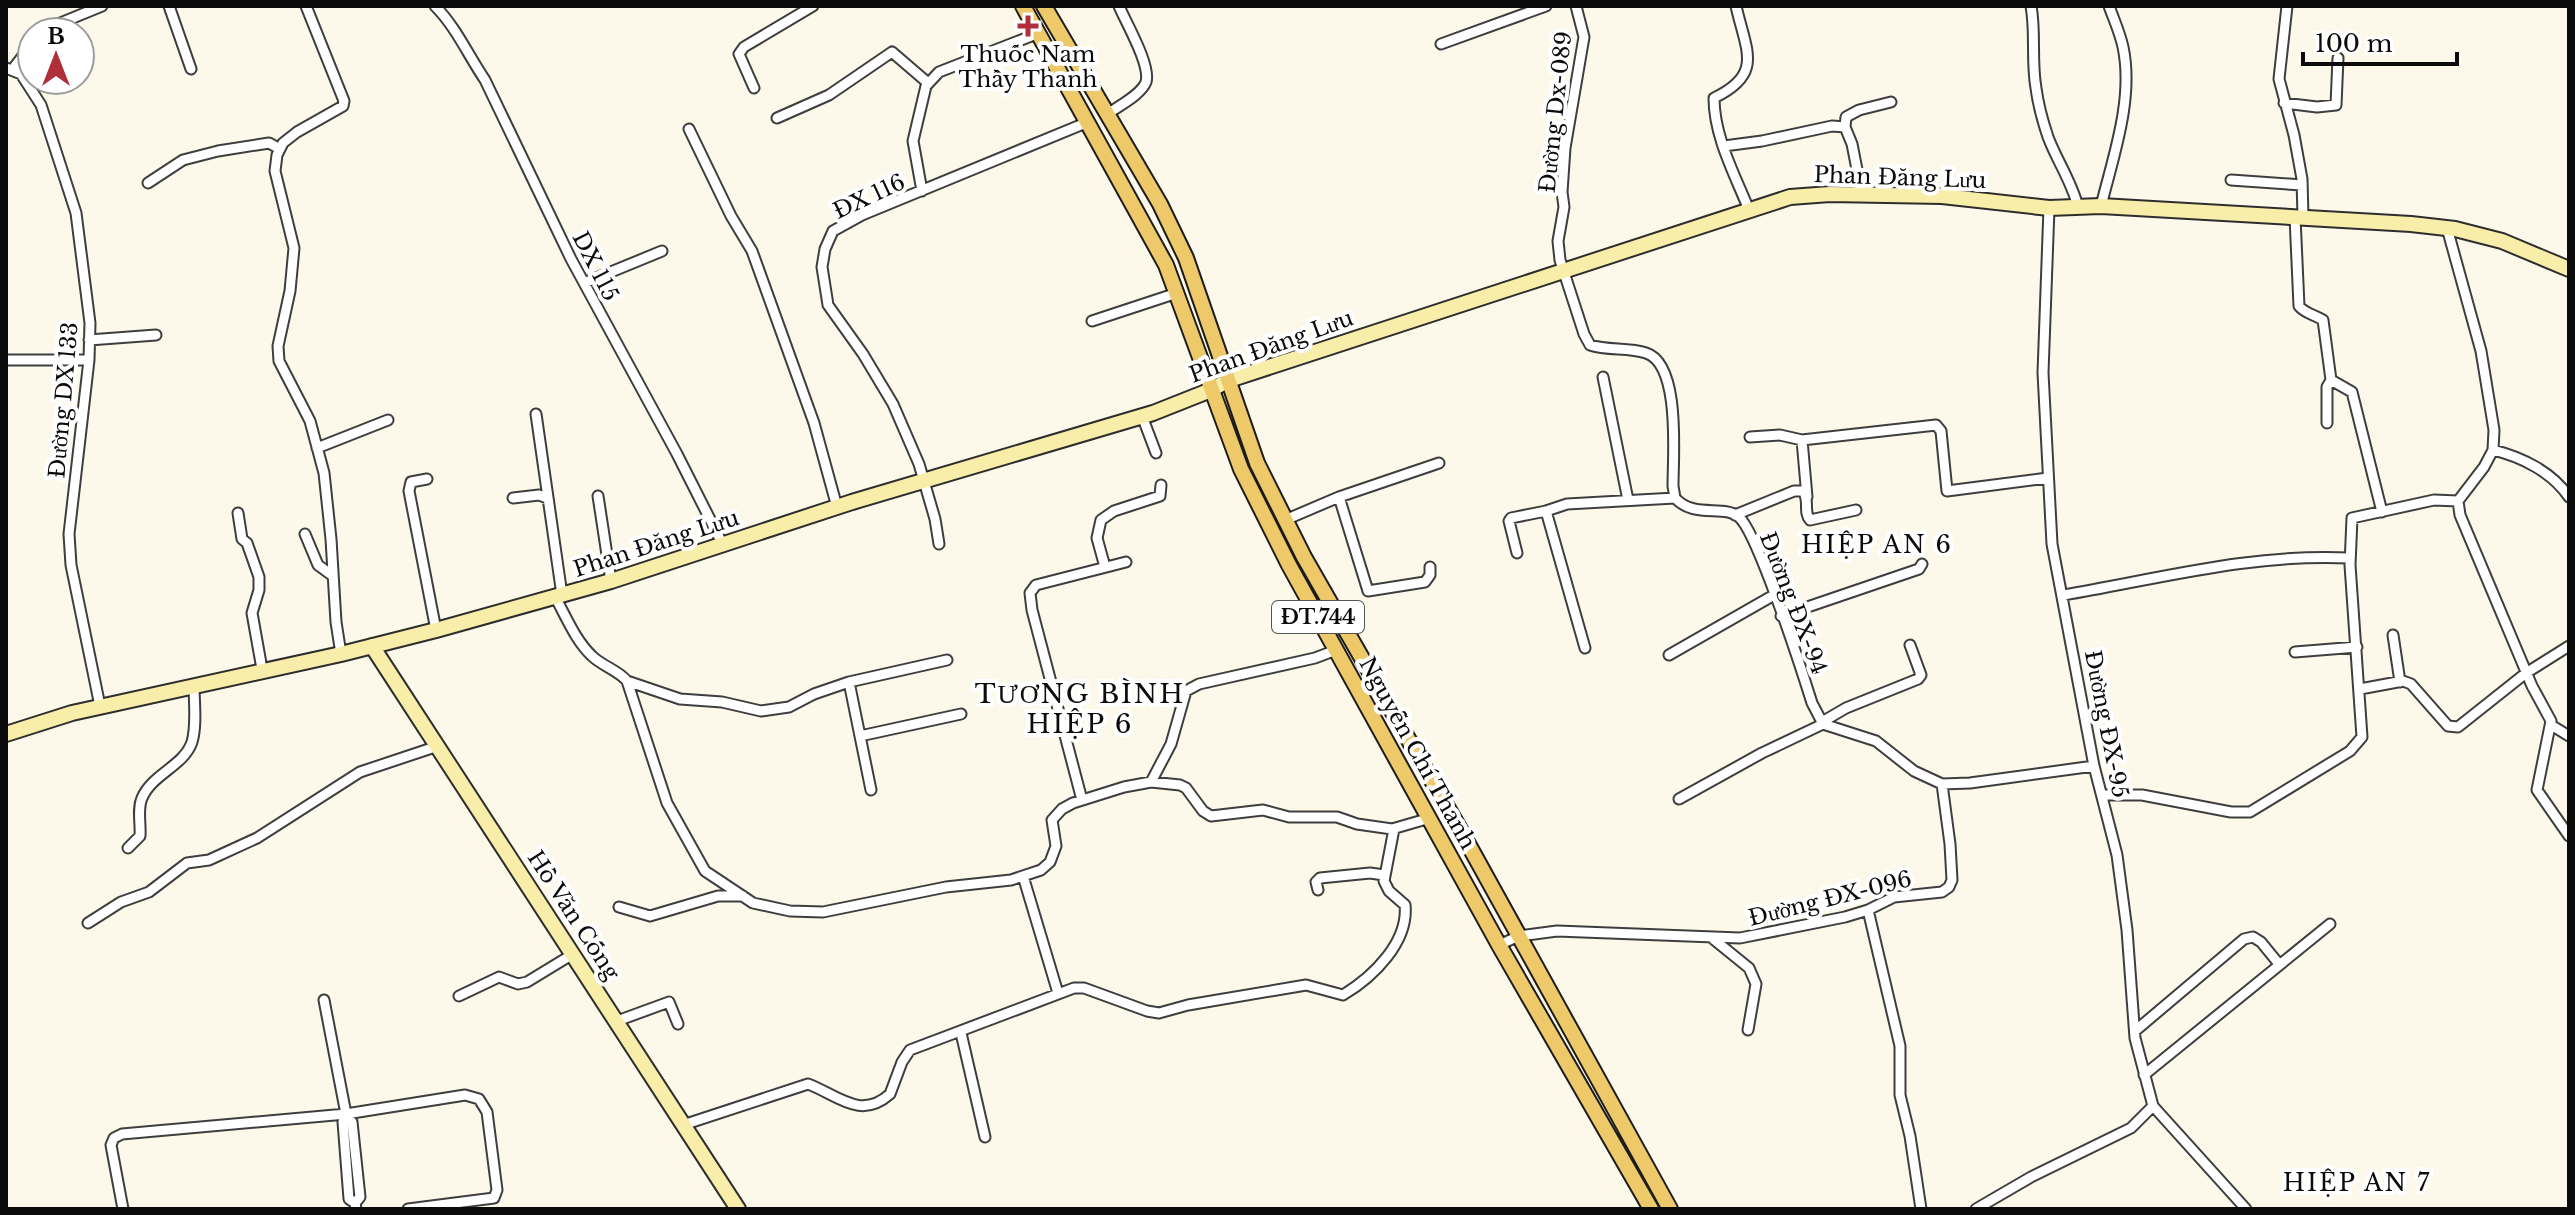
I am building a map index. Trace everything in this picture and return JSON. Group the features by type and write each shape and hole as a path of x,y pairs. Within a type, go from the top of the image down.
{"main road":[{"name":"Nguyễn Chí Thanh","path":"1023,6 1166,265 1241,469 1336,650 1499,945 1651,1209"},
{"name":"Nguyễn Chí Thanh","path":"1044,6 1160,204 1186,258 1257,463 1285,520 1670,1209"},
{"path":"1336,650 1352,641"}],"street":[{"path":"78,16 102,6"},
{"path":"169,6 191,69"},
{"path":"306,6 344,101 343,106 297,132 280,149 275,171 294,248 294,260 278,346 279,361 310,421 324,473 341,654"},
{"name":"DX 115","path":"435,6 449,21 485,80 584,283 723,545"},
{"path":"754,88 739,54 744,47 813,6"},
{"path":"1108,114 1141,90 1146,82 1135,39 1119,6"},
{"path":"1441,44 1546,6"},
{"name":"Đường Dx-089","path":"1563,270 1558,241 1564,207 1565,148 1584,37 1576,6"},
{"path":"1736,6 1749,62 1740,82 1714,98 1718,132 1749,210"},
{"path":"2031,6 2035,27 2032,54 2036,89 2049,138 2074,190 2078,207"},
{"path":"2101,206 2117,139 2126,70 2123,46 2109,6"},
{"path":"2287,6 2279,79 2294,135 2302,185 2299,306 2323,320 2331,380 2327,387 2327,423"},
{"path":"922,191 913,141 928,83 939,72 1039,33"},
{"path":"777,118 829,95 892,52 928,83"},
{"path":"2284,103 2317,107 2336,105 2338,58"},
{"name":"Đường DX 133","path":"9,69 21,74 41,105 76,213 89,310 89,360 69,534 71,565 100,706"},
{"path":"1862,195 1852,144 1845,127 1846,117 1859,110 1891,102"},
{"name":"ĐX 116","path":"939,544 925,481 893,404 828,305 822,267 825,249 833,231 862,215 1088,122"},
{"path":"1724,146 1832,126 1845,127"},
{"path":"689,129 731,216 752,251 814,423 837,507"},
{"path":"148,183 183,160 269,143 280,149"},
{"path":"2231,180 2302,185"},
{"name":"Phan Đăng Lưu","path":"6,734 100,706 341,654 436,630 611,581 837,507 1142,416 1229,380 1790,197 1942,196 2049,208 2101,206 2447,228 2492,237 2569,269"},
{"name":"Đường ĐX-95","path":"2049,208 2043,373 2052,544 2094,766 2117,855 2135,1031 2153,1106 2246,1209"},
{"path":"2447,228 2481,351 2494,430 2493,450 2458,501 2460,515 2551,725 2569,736"},
{"path":"584,283 662,251"},
{"path":"1517,553 1509,521 1511,518 1567,504 1675,498 1673,417 1668,383 1660,360 1647,353 1590,345 1563,270"},
{"path":"1092,321 1177,293"},
{"path":"89,340 156,335"},
{"path":"6,360 89,360"},
{"path":"1603,377 1628,500"},
{"path":"2331,380 2352,392 2382,512"},
{"path":"536,414 559,596 576,637 592,657 627,681 667,803 705,871 753,903 790,911 823,912 946,887 1011,880 1041,870 1050,862 1056,846 1052,820 1062,809 1124,787 1151,782 1186,788 1203,811 1211,816 1263,810 1289,817 1346,819 1357,824 1394,829 1430,818"},
{"path":"1142,416 1156,453"},
{"path":"317,448 388,420"},
{"path":"1750,437 1780,435 1802,440 1936,425 1941,431 1947,491 2048,478"},
{"path":"1802,440 1807,517 1810,520 1856,510"},
{"path":"2493,450 2509,453 2555,479 2569,497"},
{"path":"1285,520 1339,497 1439,463"},
{"path":"427,479 411,482 409,491 436,630"},
{"path":"1105,567 1097,538 1101,520 1114,511 1160,496 1161,485"},
{"path":"1735,515 1788,492 1803,491 1807,497"},
{"path":"513,498 539,495 547,498"},
{"path":"598,496 611,581"},
{"path":"1339,497 1368,591 1425,582 1430,575 1430,567"},
{"name":"Đường ĐX-94","path":"1675,498 1690,508 1735,515 1741,519 1757,550 1822,723"},
{"path":"2102,795 2142,795 2209,808 2250,812 2324,768 2359,742 2362,737 2360,689 2350,558 2352,518 2434,500 2458,501"},
{"path":"1546,511 1585,648"},
{"path":"238,513 242,539 247,543 259,577 259,590 252,613 262,669"},
{"path":"305,534 318,565 333,576"},
{"path":"2064,595 2192,570 2324,557 2350,558"},
{"path":"1082,800 1030,593 1036,585 1126,562"},
{"path":"1781,616 1919,569 1922,564"},
{"path":"1669,655 1774,595"},
{"path":"2393,635 2400,682"},
{"path":"1679,799 1846,708 1918,679 1921,675 1910,645"},
{"name":"Hồ Văn Cống","path":"372,646 738,1209"},
{"path":"2360,689 2400,682 2411,684 2448,726 2458,727 2526,673 2569,646"},
{"path":"2295,652 2357,647"},
{"path":"1151,782 1171,744 1186,691 1199,684 1315,658 1336,650"},
{"path":"627,681 680,699 722,702 761,711 789,707 849,682 947,660"},
{"path":"849,682 871,790"},
{"path":"128,848 140,836 140,805 144,794 159,775 184,755 191,744 194,685"},
{"path":"860,736 961,714"},
{"path":"1822,723 1876,741 1914,771 1942,784 2094,766"},
{"path":"2551,725 2537,790 2569,836"},
{"path":"88,923 121,902 149,892 187,863 209,860 257,838 360,772 438,746"},
{"name":"Đường ĐX-096","path":"1499,945 1519,936 1557,931 1740,938 1868,910 1894,897 1942,892 1952,880 1942,784"},
{"path":"683,1125 808,1084 851,1106 874,1103 890,1094 910,1050 1074,988 1084,988 1159,1013 1188,1005 1306,985 1343,995 1390,954 1406,914 1405,905 1389,891 1384,875 1394,829"},
{"path":"1318,890 1316,882 1320,878 1370,873 1384,875"},
{"path":"1023,876 1058,993"},
{"path":"619,907 650,916 718,896 743,896"},
{"path":"1868,910 1900,1046 1900,1095 1910,1136 1921,1209"},
{"path":"2144,1075 2330,924"},
{"path":"2135,1031 2244,939 2253,937 2261,942 2279,964"},
{"path":"1712,938 1749,968 1756,984 1748,1030"},
{"path":"459,996 499,977 518,984 527,982 573,954"},
{"path":"324,1000 346,1116 343,1122 351,1164 349,1199 355,1206"},
{"path":"617,1021 669,1002 678,1024"},
{"path":"961,1033 985,1137"},
{"path":"123,1209 111,1145 114,1138 122,1134 346,1116 465,1095 479,1099 487,1112 497,1190 494,1198 408,1209"},
{"path":"1976,1209 2031,1177 2131,1128 2153,1106"}],"place":[{"name":"Thuốc Nam Thầy Thanh","path":"1028,26"}],"district":[{"name":"HIỆP AN 6","path":"1877,545"},
{"name":"TƯƠNG BÌNH HIỆP 6","path":"1080,709"},
{"name":"HIỆP AN 7","path":"2357,1183"}]}
